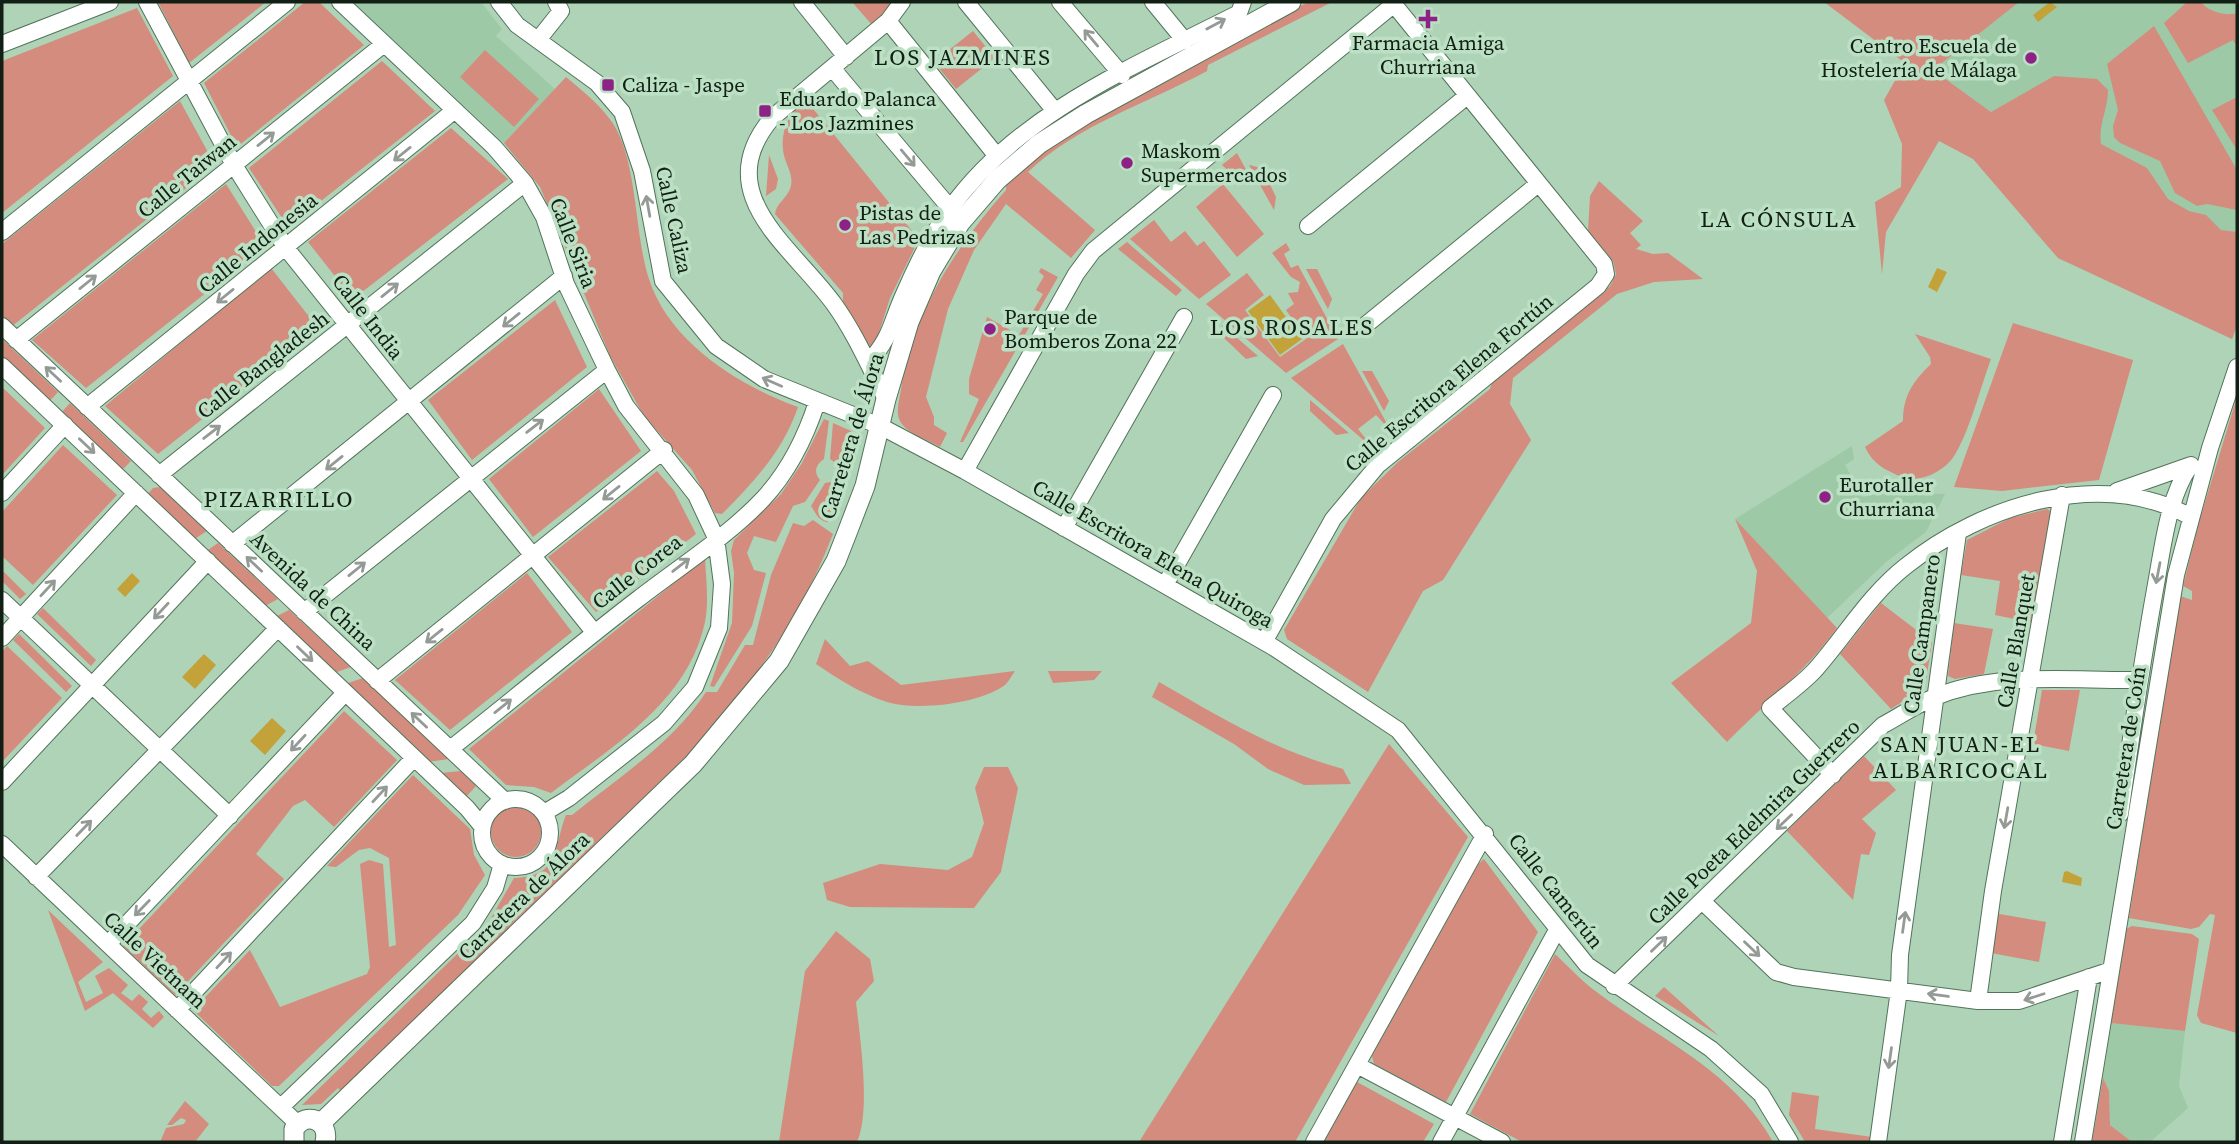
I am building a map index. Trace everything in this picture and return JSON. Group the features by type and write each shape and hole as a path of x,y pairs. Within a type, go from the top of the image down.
{"main road":[{"name":"Carretera de Álora","path":"323,1133 693,764 779,661 836,561 865,486 886,399 909,323 931,271 960,223 997,180 1039,144 1086,114 1291,2"},
{"path":"296,1133 310,1118 323,1133"}],"street":[{"path":"2,44 110,2"},
{"name":"Calle India","path":"146,2 234,165 286,248 594,632"},
{"path":"2,232 287,2"},
{"name":"Calle Siria","path":"340,2 494,147 525,183 544,217 584,328 626,405 664,450 696,495 716,538 722,584 719,628 695,687 664,723 569,799 544,813"},
{"name":"Calle Caliza","path":"499,2 517,25 597,83 622,112 642,171 663,281 674,299 716,346 741,366 817,402 880,426"},
{"path":"802,2 846,57"},
{"path":"886,399 836,308 761,216 747,174 762,130 782,108 888,21 902,2"},
{"path":"966,2 1055,111"},
{"path":"1060,2 1122,75"},
{"path":"1153,2 1185,41"},
{"name":"Carretera de Álora","path":"868,363 887,342 919,262 950,208 996,155 1055,111 1239,13 1243,3"},
{"path":"965,471 1076,274 1093,251 1393,3 1538,184 1362,328"},
{"path":"537,40 558,6"},
{"path":"888,21 996,155"},
{"name":"Calle Taiwan","path":"16,340 384,44"},
{"path":"832,68 950,208"},
{"path":"1308,226 1467,96"},
{"name":"Calle Indonesia","path":"87,407 455,110"},
{"name":"Calle Bangladesh","path":"159,475 525,183"},
{"name":"Calle Escritora Elena Fortún","path":"1264,642 1333,519 1355,489 1406,441 1598,286 1606,274 1604,264 1538,184"},
{"path":"233,544 564,276"},
{"path":"1064,528 1184,317"},
{"name":"Avenida de China","path":"2,326 505,801"},
{"path":"2,366 414,758 481,825 485,847 502,864 516,867 531,864 542,855 550,834 544,813 534,803 520,799 495,805 481,825"},
{"name":"Carretera de Coín","path":"2083,1142 2168,620 2191,517 2237,367"},
{"path":"304,612 607,370"},
{"path":"1165,585 1273,395"},
{"name":"Calle Corea","path":"450,749 594,632 737,523 764,497 790,462 810,424 817,402"},
{"path":"2,493 65,425"},
{"name":"Calle Escritora Elena Quiroga","path":"880,426 965,471 1264,642 1398,730"},
{"path":"2108,494 2190,466 2210,448"},
{"path":"377,681 664,450"},
{"name":"Carretera de Coín","path":"2120,814 2138,680 2173,507 2179,483 2190,466"},
{"path":"2,638 136,493"},
{"path":"1833,775 1770,708 1814,671 1868,601 1907,565 1958,533 2013,509 2063,495 2108,494 2154,499 2191,517"},
{"name":"Calle Blanquet","path":"1978,1001 1993,891 2063,495"},
{"name":"Calle Campanero","path":"1878,1142 1899,990 1900,955 1958,533"},
{"path":"2,782 208,561"},
{"path":"2,600 230,816"},
{"path":"36,877 278,628"},
{"name":"Calle Poeta Edelmira Guerrero","path":"1614,986 1883,725 1934,697 1984,682 2031,679 2138,680"},
{"path":"108,944 345,693"},
{"name":"Calle Camerún","path":"1398,730 1485,834 1557,930 1587,965 1614,986 1711,1049 1761,1094 1790,1142"},
{"path":"177,1010 414,758"},
{"path":"1314,1142 1485,834"},
{"name":"Calle Vietnam","path":"2,844 281,1107 296,1133"},
{"path":"281,1107 473,923 495,888 502,864"},
{"path":"1703,902 1776,972 1794,977 1978,1001 2020,1001 2111,970"},
{"path":"1441,1142 1557,930"},
{"path":"2062,1142 2088,977"},
{"path":"1357,1065 1502,1142"}],"shaded area":[{"path":"158,2 266,2 189,63"},
{"path":"305,2 319,2 364,45 237,147 204,83"},
{"path":"353,2 481,2 502,29 496,36 555,89 504,143"},
{"path":"852,2 892,2 873,26"},
{"path":"1308,2 1332,2 1208,65 1207,71 1091,128 1047,155 1028,172 1095,230 1071,258 1006,204 974,250 948,309 926,397 934,417 934,425 947,433 940,447 912,433 903,425 898,413 901,389 915,334 926,307 970,234 1006,190 1006,183 1068,133"},
{"path":"1824,2 2019,2 1933,70 1991,112 2054,76 2097,79 2108,90 2101,144 2147,168 2168,199 2189,211 2206,215 2221,230 2237,232 2237,326 2232,339 2058,258 1973,159 1939,141 1886,232 1882,274 1875,202 1901,187 1902,144 1884,100 1905,63"},
{"path":"1838,2 2237,2 2237,326 2232,339 2058,258 2032,229 1991,112"},
{"path":"2050,2 2057,7 2038,22 2033,15"},
{"path":"2187,2 2201,2 2216,12 2237,13 2237,47 2233,40 2188,63 2164,23"},
{"path":"137,8 173,76 2,213 2,61"},
{"path":"2154,26 2237,170 2237,210 2207,204 2197,206 2175,193 2160,161 2120,143 2114,137 2113,126 2118,110 2107,64"},
{"path":"973,31 995,58 956,89 934,62"},
{"path":"485,50 539,99 514,127 460,77"},
{"path":"382,61 435,111 288,227 249,168"},
{"path":"566,77 602,109 620,138 627,156 649,279 672,323 689,342 730,374 798,407 776,452 722,514 715,513 692,470 644,416 610,356 540,187 504,143"},
{"path":"2237,97 2237,150 2212,110"},
{"name":"Pistas de Las Pedrizas","path":"806,100 912,231 920,237 890,298 876,342 871,346 866,345 843,304 843,293 775,214 791,182 783,150 786,126 794,112"},
{"path":"180,101 215,165 11,327 2,315 2,244"},
{"path":"451,128 508,179 353,299 308,242"},
{"path":"1237,153 1249,175 1232,174 1222,165"},
{"path":"769,155 778,179 776,189 766,196"},
{"path":"1249,165 1262,168 1276,197 1274,210"},
{"path":"1599,181 1643,221 1630,233 1641,245 1636,249 1653,254 1668,253 1703,279 1654,282 1617,294 1513,378 1510,404 1531,440 1443,580 1423,591 1368,692 1287,639 1284,630 1361,498 1398,462 1490,389 1492,382 1610,286 1616,274 1613,261 1588,231 1590,196"},
{"path":"226,184 265,246 86,388 32,340"},
{"path":"1223,184 1264,234 1237,257 1196,207"},
{"path":"1154,220 1171,242 1185,231 1197,246 1204,241 1231,275 1199,299 1130,239"},
{"path":"1127,242 1182,290 1176,296 1118,249"},
{"path":"1286,243 1290,250 1284,254 1291,268 1298,265 1338,339 1286,373 1206,304 1247,273 1264,295 1245,310 1280,357 1306,339 1286,310 1294,304 1288,293 1298,292 1300,282 1291,277 1272,253"},
{"path":"271,268 318,328 158,454 105,406"},
{"path":"1041,268 1058,277 963,442 960,442 979,399 969,394 969,379 987,317 1019,335 1043,294 1036,290 1044,276 1039,272"},
{"path":"1937,268 1947,272 1937,292 1928,287"},
{"path":"1306,269 1317,269 1332,299 1328,309"},
{"path":"1270,295 1302,339 1280,355 1248,311"},
{"path":"555,300 587,367 472,460 428,400"},
{"path":"2013,323 2133,360 2099,480 2002,491 1954,487"},
{"path":"1222,325 1258,356 1246,359 1222,336"},
{"path":"1915,334 1991,359 1970,422 1954,456 1944,467 1931,475 1909,479 1880,466 1865,447 1903,421 1910,390 1931,364 1930,357"},
{"path":"2,339 58,392 48,403 2,359"},
{"path":"1343,344 1391,431 1376,415 1358,429 1374,449 1291,378"},
{"path":"1362,371 1372,371 1389,401 1384,411"},
{"path":"2,387 45,428 2,475"},
{"path":"599,389 641,451 533,537 489,479"},
{"path":"2237,397 2237,1033 2201,1023 2197,1015 2215,915 2210,914 2199,927 2191,929 2129,918 2180,596 2192,600 2192,591 2183,586 2199,522"},
{"path":"1310,400 1349,433 1336,435 1310,411"},
{"path":"70,403 131,461 120,472 60,414"},
{"path":"824,419 829,421 824,459 816,468 820,480 805,502 793,506 776,542 754,536 747,553 754,570 766,573 752,626 714,687 710,686 732,623 734,573 731,551 734,540 781,494 802,463"},
{"path":"833,423 851,431 855,446 828,522 820,518 811,506 825,483 836,481 839,475 837,464 830,459"},
{"path":"63,445 117,495 33,585 2,556 2,512"},
{"path":"1852,446 1854,459 1845,465 1863,497 1881,493 1945,494 1926,532 1886,562 1827,618 1735,519"},
{"path":"657,471 674,491 696,534 596,612 548,557"},
{"path":"160,487 207,531 193,540 148,494 153,488"},
{"path":"2047,509 2053,513 2034,623 1995,615 2000,581 1961,575 1967,540 2010,518"},
{"path":"1735,519 1837,628 1798,673 1727,742 1671,683 1751,623 1757,571"},
{"path":"813,520 833,534 804,598 750,682 706,735 341,1091 338,1088 321,1104 302,1105 487,925 514,878 541,872 548,866 566,815 572,815 661,743 693,710 706,692 717,692 745,645 753,645 771,575 793,523 804,526"},
{"path":"218,543 278,599 263,607 205,552"},
{"path":"705,558 706,614 696,650 665,699 622,740 551,793 534,787 506,785 469,749"},
{"path":"2,570 26,594 20,599 2,581"},
{"path":"132,573 140,581 125,597 117,589"},
{"path":"527,573 572,632 450,730 395,680"},
{"path":"1881,603 1932,642 1925,687 1891,709 1840,654"},
{"path":"43,608 96,660 91,666 37,614"},
{"path":"289,610 351,667 334,673 275,617"},
{"path":"1954,623 1993,629 1984,674 1955,679 1948,676"},
{"path":"19,634 72,686 66,692 13,640"},
{"path":"825,639 850,666 868,661 901,685 1015,671 1004,686 977,698 930,706 900,705 859,690 816,664"},
{"path":"7,646 62,698 2,762 2,652"},
{"path":"204,654 216,665 195,689 182,677"},
{"path":"1048,671 1102,671 1094,680 1053,683"},
{"path":"363,678 449,759 428,762 345,684"},
{"path":"1159,682 1270,742 1343,769 1351,784 1304,785 1268,769 1234,744 1152,697"},
{"path":"2042,690 2080,690 2069,751 2033,744"},
{"path":"344,711 397,760 334,827 305,800 293,806 256,854 284,879 175,995 123,946"},
{"path":"272,718 286,731 265,755 250,741"},
{"path":"1389,744 1468,837 1295,1142 1139,1142"},
{"path":"1864,756 1896,790 1862,819 1876,833 1869,855 1861,854 1853,900 1787,831"},
{"path":"984,767 1008,767 1018,788 1001,872 974,908 850,907 827,900 823,883 880,864 948,870 972,857 984,823 975,788"},
{"path":"461,771 476,786 466,797 440,773"},
{"path":"413,775 470,829 474,855 485,875 458,915 279,1086 272,1086 193,1010 250,950 280,1007 367,974 370,967 360,864 369,860 383,864 389,947 396,945 389,858 370,848 359,850 336,867 327,866"},
{"path":"516,807 534,814 541,832 534,850 516,857 498,850 491,832 498,814"},
{"path":"1484,859 1538,932 1446,1102 1374,1064 1372,1056 1477,865"},
{"path":"2064,872 2082,878 2081,886 2062,882"},
{"path":"48,910 103,962 78,982 86,1002 103,993 95,976 109,968 128,985 121,993 132,1001 139,994 148,1002 142,1009 151,1018 159,1011 164,1017 153,1028 113,993 85,1011"},
{"path":"1994,913 2046,922 2039,962 1991,953"},
{"path":"2132,926 2192,934 2199,939 2185,1031 2111,1023 2126,929"},
{"path":"836,931 870,959 874,981 856,1002 864,1094 861,1129 857,1142 779,1142 805,971"},
{"path":"1555,954 1590,987 1714,1074 1756,1116 1773,1142 1522,1142 1470,1114"},
{"path":"1664,987 1719,1036 1655,996"},
{"path":"2111,1023 2185,1031 2179,1086 2188,1108 2150,1142 2132,1142 2110,1125 2109,1092 2103,1078"},
{"path":"2103,1078 2109,1091 2110,1125 2132,1142 2092,1142"},
{"path":"1357,1082 1434,1124 1423,1142 1324,1142"},
{"path":"1792,1092 1819,1096 1815,1129 1872,1137 1872,1142 1805,1142 1789,1115"},
{"path":"185,1101 209,1124 195,1142 160,1142 166,1128 184,1124 186,1120 181,1118 172,1125 167,1125"}],"place":[{"name":"Farmacia Amiga Churriana","path":"1428,19"},
{"name":"Centro Escuela de Hostelería de Málaga","path":"2031,58"},
{"name":"Caliza - Jaspe","path":"608,85"},
{"name":"Eduardo Palanca - Los Jazmines","path":"765,111"},
{"name":"Maskom Supermercados","path":"1127,163"},
{"name":"Pistas de Las Pedrizas","path":"845,225"},
{"name":"Parque de Bomberos Zona 22","path":"990,329"},
{"name":"Eurotaller Churriana","path":"1825,497"}],"district":[{"name":"LOS JAZMINES","path":"963,57"},
{"name":"LA CÓNSULA","path":"1779,219"},
{"name":"LOS ROSALES","path":"1292,327"},
{"name":"PIZARRILLO","path":"279,499"},
{"name":"SAN JUAN-EL ALBARICOCAL","path":"1961,757"}]}
